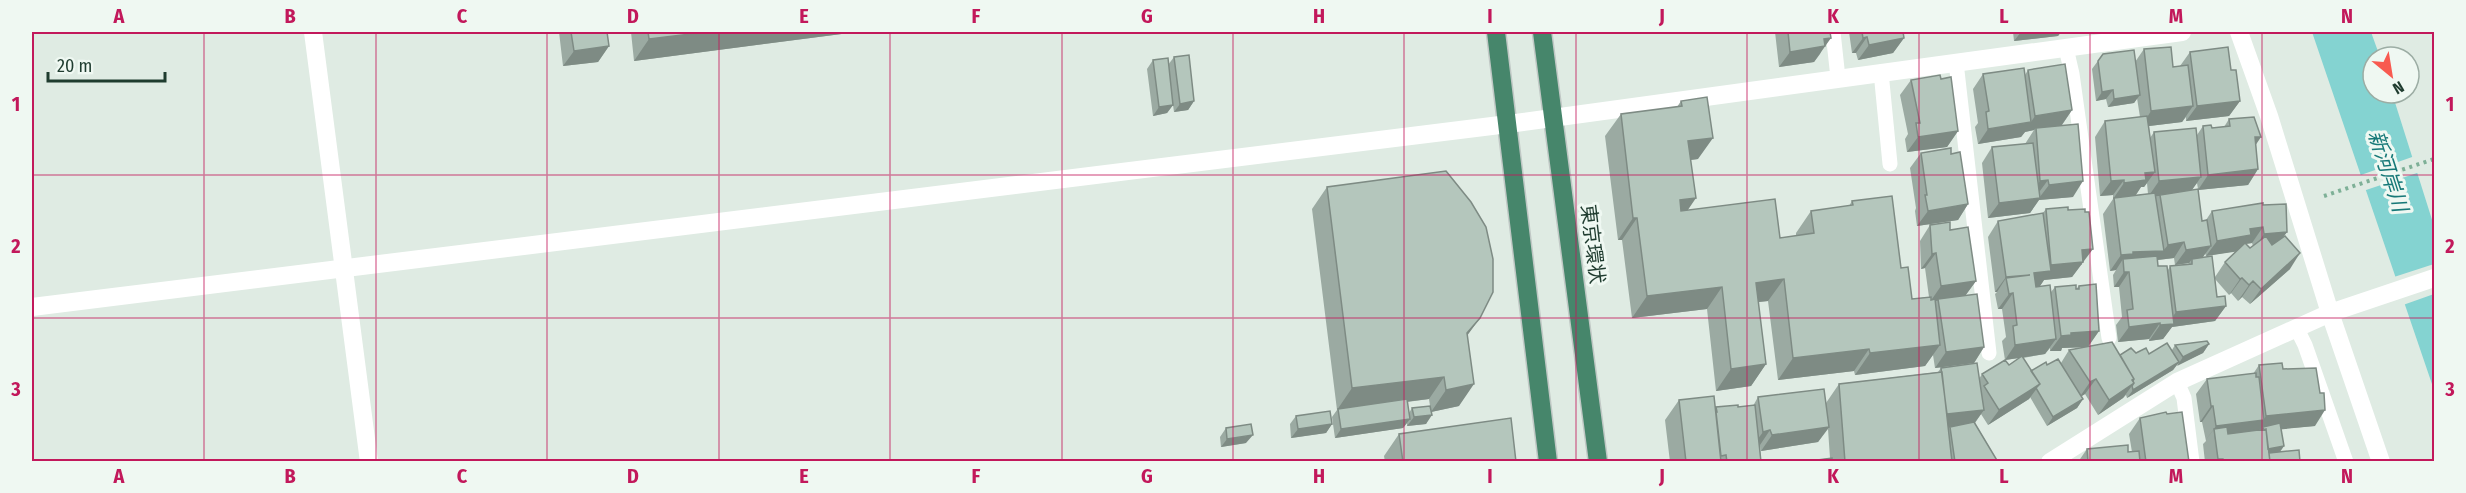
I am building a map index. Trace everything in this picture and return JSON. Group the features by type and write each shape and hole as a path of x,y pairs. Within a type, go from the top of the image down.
{"highway":[{"path":"1496,32 1548,462"},
{"name":"東京環状","path":"1542,32 1598,462"}],"street":[{"path":"313,32 369,462"},
{"path":"32,307 1508,124 2066,48 2084,38 2182,32"},
{"path":"2239,32 2336,311 2381,462"},
{"path":"2050,462 2177,382 2336,311 2434,278"}],"lane":[{"path":"1833,32 1838,78"},
{"path":"2066,48 2072,74 2109,338"},
{"path":"1956,62 1989,353"},
{"path":"1881,72 1890,164"},
{"path":"2297,329 2305,345 2345,461"},
{"path":"2177,382 2184,398 2192,462"}],"path":[{"path":"2318,198 2434,159"}],"water":[{"name":"新河岸川","path":"2312,32 2371,32 2376,45 2361,45 2361,105 2396,105 2434,226 2434,390"}],"pier":[{"path":"2415,156 2420,172 2363,191 2358,176"},
{"path":"2434,264 2434,294 2403,305 2394,277"}],"building":[{"path":"571,32 607,32 609,46 574,51"},
{"path":"648,32 707,32 649,39"},
{"path":"1788,32 1830,32 1831,38 1824,39 1825,46 1790,52"},
{"path":"1862,32 1903,32 1904,38 1869,45 1867,37 1863,38"},
{"path":"2171,47 2173,67 2188,65 2193,106 2151,111 2144,49"},
{"path":"2228,47 2231,70 2236,70 2240,101 2197,106 2190,52"},
{"path":"2134,50 2140,95 2114,99 2113,90 2102,92 2098,61 2103,54"},
{"path":"1189,55 1194,101 1180,104 1174,57"},
{"path":"1168,58 1173,105 1159,107 1153,60"},
{"path":"2065,64 2072,110 2035,116 2028,70"},
{"path":"2024,68 2031,122 1988,129 1986,112 1989,111 1983,74"},
{"path":"1940,75 1941,79 1951,77 1958,131 1918,137 1916,123 1920,123 1911,80"},
{"path":"1707,97 1713,138 1688,141 1696,198 1680,200 1681,211 1775,199 1780,238 1814,233 1811,211 1853,205 1852,201 1892,196 1901,268 1908,267 1912,299 1931,297 1931,300 1935,299 1940,345 1870,353 1869,349 1793,358 1784,279 1756,283 1766,364 1731,369 1722,287 1647,296 1637,218 1633,218 1621,114 1682,106 1681,101"},
{"path":"2147,116 2155,172 2145,173 2146,180 2124,183 2124,180 2111,181 2105,121"},
{"path":"2254,117 2261,137 2255,137 2258,169 2208,175 2203,126 2211,125 2212,128 2230,126 2229,119"},
{"path":"2078,124 2083,181 2049,185 2048,180 2040,181 2036,128"},
{"path":"2196,128 2201,177 2159,181 2154,132"},
{"path":"2033,143 2040,198 1999,203 1992,147"},
{"path":"1951,148 1951,154 1960,152 1968,204 1928,211 1921,153"},
{"path":"1446,171 1471,202 1486,227 1493,259 1493,292 1480,318 1467,333 1474,384 1446,390 1444,377 1352,388 1327,187"},
{"path":"2198,189 2202,221 2207,220 2211,246 2186,250 2184,242 2168,245 2160,195"},
{"path":"2155,193 2164,251 2133,252 2133,254 2121,255 2114,198"},
{"path":"2263,203 2263,205 2286,204 2287,232 2264,234 2263,227 2250,229 2251,235 2217,241 2212,211"},
{"path":"2068,207 2068,210 2085,209 2085,212 2089,212 2093,249 2082,250 2083,262 2051,265 2046,209"},
{"path":"2043,213 2051,271 2034,273 2036,287 2050,285 2056,339 2015,345 2013,326 2017,325 2013,293 2009,294 2006,278 2030,275 2006,277 1998,221"},
{"path":"1950,222 1950,230 1968,227 1976,281 1941,286 1936,253 1932,254 1930,225"},
{"path":"2266,236 2272,245 2285,236 2300,253 2261,289 2253,281 2249,285 2242,278 2240,279 2225,262 2245,243 2250,248"},
{"path":"2157,256 2158,266 2167,266 2174,324 2160,325 2160,323 2129,327 2127,310 2133,309 2129,272 2124,272 2123,259"},
{"path":"2212,256 2217,297 2225,296 2226,306 2176,312 2170,266 2192,264 2192,259"},
{"path":"2096,284 2099,331 2061,336 2055,287 2076,285 2076,289 2079,289 2079,286"},
{"path":"1977,294 1984,347 1946,352 1938,299"},
{"path":"2207,341 2209,344 2183,357 2175,345"},
{"path":"2112,342 2134,379 2132,380 2134,383 2109,400 2096,379 2090,382 2069,350"},
{"path":"2167,343 2179,362 2133,390 2134,379 2120,355 2131,348 2136,353 2146,348 2149,354"},
{"path":"2022,356 2040,384 1999,410 1984,386 1988,383 1982,374 2005,360 2009,365"},
{"path":"2058,359 2083,399 2053,417 2036,388 2040,384 2031,371 2046,362 2047,365"},
{"path":"1977,363 1984,410 1947,414 1941,368"},
{"path":"2282,363 2283,369 2316,368 2320,393 2324,393 2325,410 2266,416 2259,365"},
{"path":"1942,372 1952,462 1845,462 1839,384"},
{"path":"2256,373 2256,377 2259,377 2264,420 2216,426 2207,379"},
{"path":"1824,389 1829,427 1772,435 1770,430 1763,432 1758,397"},
{"path":"1714,396 1721,462 1686,462 1679,400"},
{"path":"1407,399 1410,419 1341,429 1338,409"},
{"path":"1738,405 1738,407 1755,405 1761,462 1727,462 1726,455 1721,456 1716,407"},
{"path":"1430,406 1432,415 1414,417 1412,408"},
{"path":"1330,411 1332,424 1298,429 1296,416"},
{"path":"2166,412 2167,414 2182,412 2189,462 2146,462 2140,418"},
{"path":"1511,418 1516,462 1403,462 1399,434"},
{"path":"1974,422 1998,462 1955,462 1950,427"},
{"path":"2280,423 2284,446 2268,449 2266,429 2263,430 2263,427"},
{"path":"1251,424 1253,435 1227,439 1226,428"},
{"path":"2227,427 2228,434 2266,429 2270,462 2224,462 2223,459 2218,459 2214,429"},
{"path":"2128,445 2128,452 2139,451 2140,462 2088,462 2087,449"},
{"path":"2299,450 2300,462 2270,462 2269,453"},
{"path":"1832,458 1832,462 1802,462"}]}
